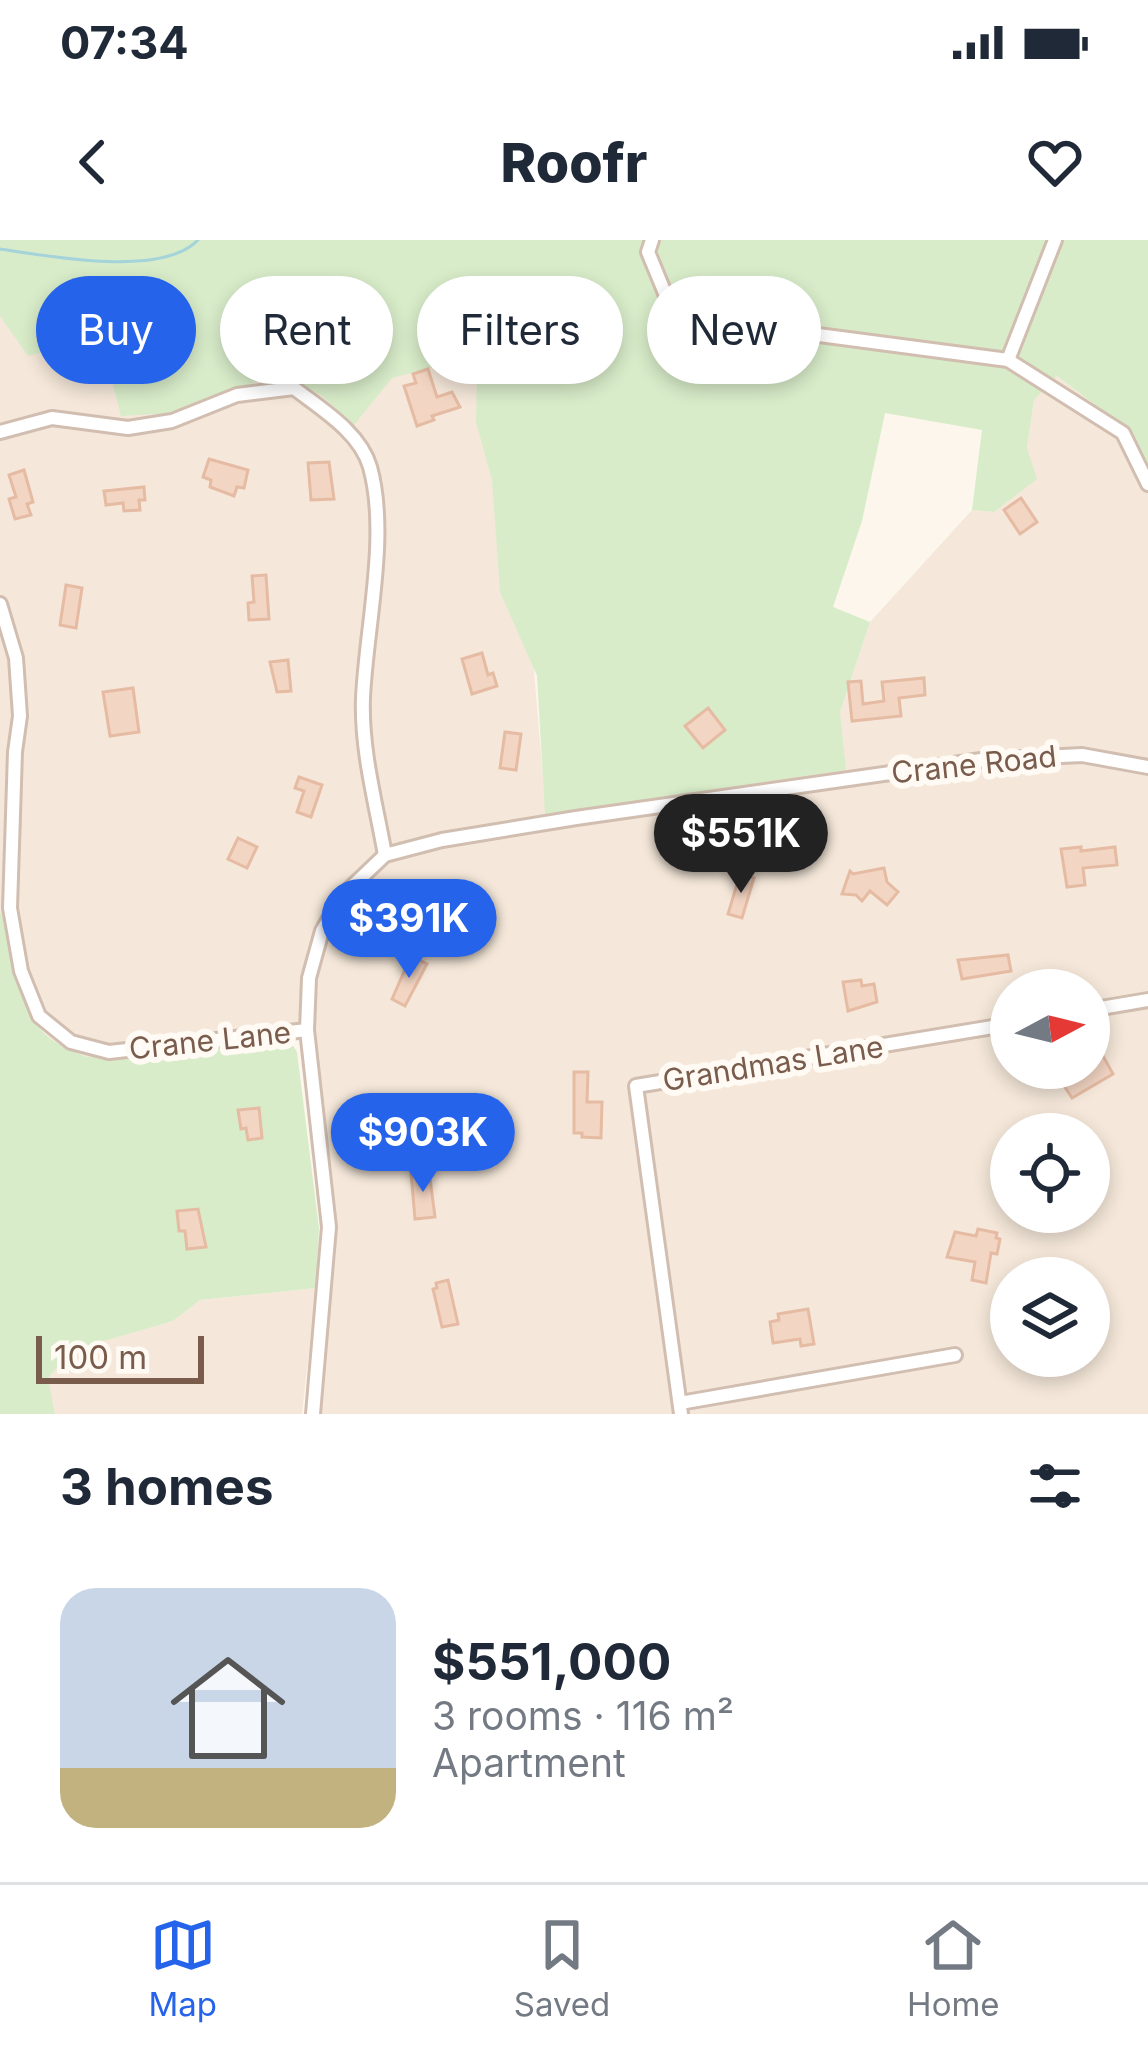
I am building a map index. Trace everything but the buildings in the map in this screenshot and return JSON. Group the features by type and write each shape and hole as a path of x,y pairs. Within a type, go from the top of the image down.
{"street":[{"path":"652,240 648,252 667,298 705,320 1008,360 1124,433 1148,484"},
{"path":"1008,360 1055,240"},
{"path":"0,432 52,418 128,428 172,422 236,395 294,388 349,432 370,465 378,544 363,701 385,855"},
{"name":"Crane Lane","path":"0,604 16,658 20,716 10,908 20,968 39,1016 71,1042 109,1052 307,1030"},
{"name":"Crane Road","path":"313,1414 328,1227 307,1030 309,978 322,931 341,896 385,855 442,840 563,820 981,760 1082,754 1148,767"},
{"path":"1110,1006 1148,1000"},
{"name":"Grandmas Lane","path":"681,1408 636,1086 990,1027"},
{"path":"681,1408 955,1354"}],"shaded area":[{"path":"0,268 130,276 36,276 36,384 196,384 196,280 220,282 220,384 393,384 393,292 417,294 417,384 510,384 546,814 840,712 870,622 972,510 994,512 1027,448 1034,399 1057,376 1106,413 1148,465 1148,1414 315,1414 335,1218 313,1034 88,1057 65,1050 47,1035 28,1010 0,911"},
{"path":"316,1288 302,1414 55,1414 47,1378 69,1351 173,1321 200,1300"}],"green space":[{"path":"0,240 1148,240 1148,465 1106,413 1057,376 1034,400 1027,448 1037,479 994,512 972,510 982,430 885,413 862,521 833,607 870,622 840,712 846,770 545,814 537,676 500,592 492,480 476,422 477,384 623,384 623,276 417,276 417,371 393,378 393,276 220,276 220,384 250,384 173,413 121,416 113,384 196,384 196,276 36,276 36,354 28,356 0,316"},
{"path":"302,384 387,384 354,425"},
{"path":"0,911 31,1015 62,1046 88,1057 289,1039 297,1052 319,1228 316,1288 200,1300 173,1321 70,1351 48,1378 55,1414 0,1414"}],"waterway":[{"path":"0,249 132,261 181,252 198,240"}]}
